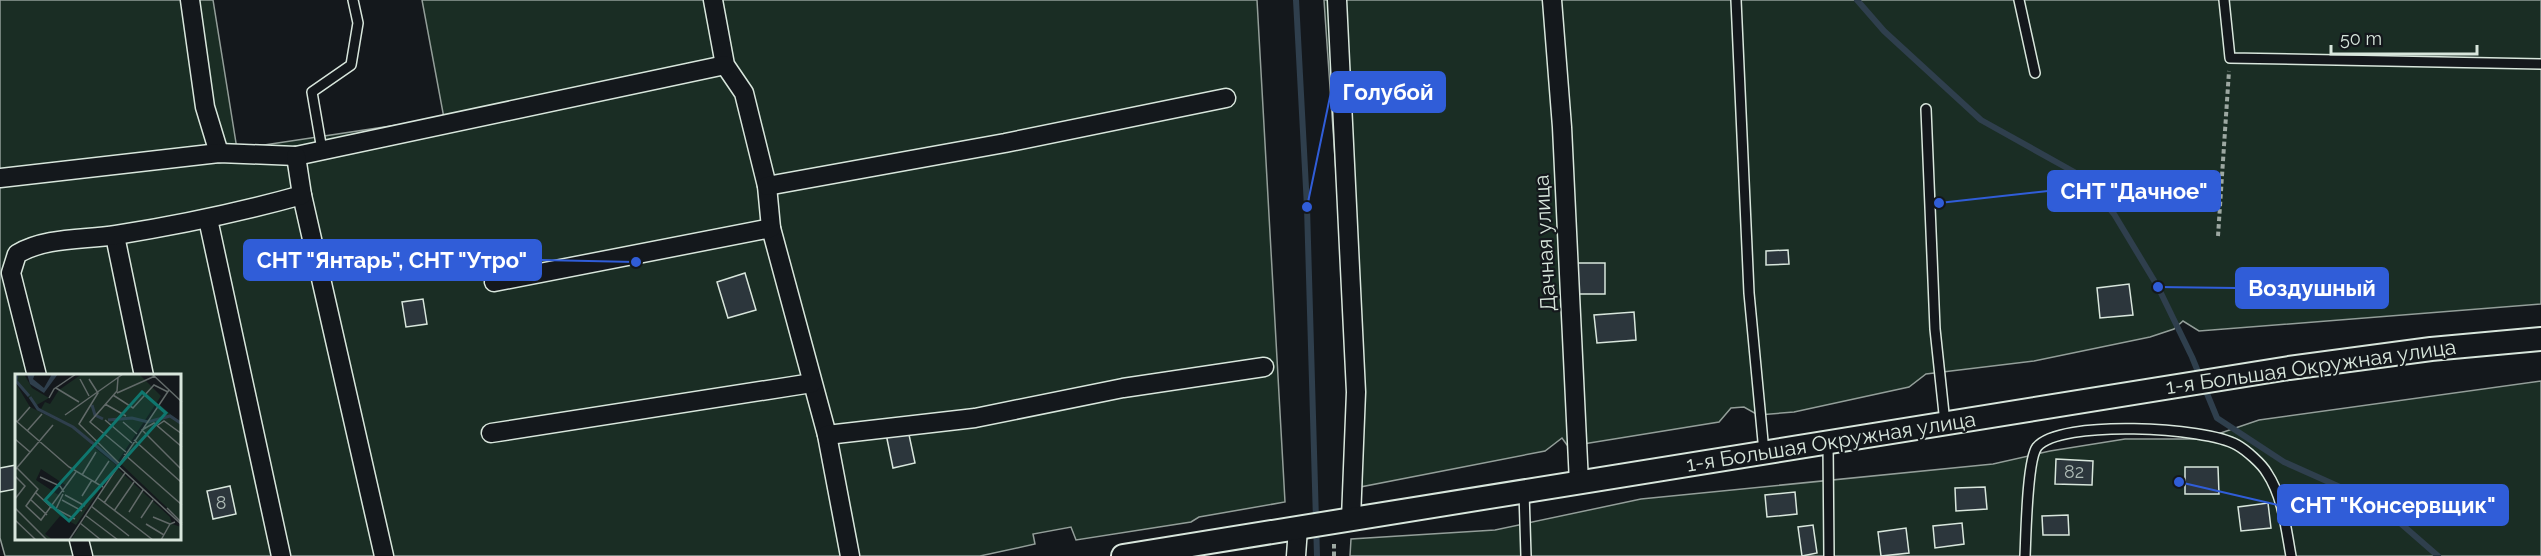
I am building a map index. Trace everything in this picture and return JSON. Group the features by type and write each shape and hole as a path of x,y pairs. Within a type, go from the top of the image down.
{"street":[{"path":"190,0 205,107 219,153"},
{"path":"713,0 725,65 744,93 767,186 771,228 827,435 850,556"},
{"path":"1336,0 1356,392 1343,521"},
{"name":"Дачная улица","path":"1552,0 1562,127 1579,483"},
{"path":"0,178 219,153 297,156 725,65"},
{"path":"767,186 1005,143 1226,98"},
{"path":"297,156 302,195 384,556"},
{"path":"36,374 11,273 17,254 33,245 115,236 208,219 302,195"},
{"path":"208,219 281,556"},
{"path":"494,282 771,228"},
{"path":"115,236 144,374"},
{"name":"1-я Большая Окружная улица","path":"1123,556 2289,368 2431,349 2541,339"},
{"path":"827,435 975,418 1123,388 1264,368"},
{"path":"491,433 812,383"},
{"path":"1296,556 1298,528"},
{"path":"79,541 83,556"}],"lane":[{"path":"322,150 312,92 351,65 358,23 353,0"},
{"path":"1736,0 1749,292 1764,454"},
{"path":"2019,0 2035,73"},
{"path":"2224,0 2230,58 2541,64"},
{"path":"1926,109 1935,329 1945,423"},
{"path":"2025,556 2028,500 2035,450 2045,440 2102,429 2172,429 2236,444 2267,472 2284,514 2291,556"},
{"path":"1828,444 1829,556"},
{"path":"1524,492 1526,556"}],"path":[{"path":"2218,236 2230,58"}],"green space":[{"path":"0,0 213,0 237,149 444,118 422,0 1257,0 1285,502 1199,517 1191,522 1076,540 1071,527 1033,534 1035,544 980,556 5,556 0,538"},
{"path":"1324,0 2541,0 2541,304 2199,331 2183,321 2174,329 2150,337 2034,361 1926,374 1909,387 1794,412 1758,415 1744,407 1731,408 1719,422 1577,445 1567,445 1562,438 1545,451 1355,488"},
{"path":"2541,381 2541,556 1350,556 1351,539 1495,530 1641,499 1993,464 2050,451 2125,439 2203,439 2259,420"}],"building":[{"path":"1788,250 1789,264 1766,265 1766,251"},
{"path":"1574,263 1605,263 1605,294 1575,294"},
{"path":"745,273 756,310 728,318 717,282"},
{"path":"2129,284 2133,315 2100,318 2097,288"},
{"path":"423,299 427,324 406,327 402,302"},
{"path":"1634,312 1636,340 1597,343 1594,315"},
{"path":"908,430 915,463 893,468 886,434"},
{"path":"2056,459 2093,461 2092,485 2055,484"},
{"path":"15,465 15,489 0,492 0,468"},
{"path":"2185,467 2218,467 2219,494 2185,494"},
{"path":"230,486 236,514 213,519 207,491"},
{"path":"1985,487 1987,509 1956,511 1955,488"},
{"path":"1795,492 1797,514 1767,517 1765,495"},
{"path":"2268,503 2271,528 2241,531 2238,507"},
{"path":"2068,515 2069,535 2043,535 2042,516"},
{"path":"1962,523 1964,544 1935,548 1933,526"},
{"path":"1813,525 1817,553 1802,556 1798,527"},
{"path":"1906,528 1909,553 1881,556 1878,532"}],"waterway":[{"path":"1296,0 1307,207 1317,556"},
{"path":"1857,0 1884,31 1981,120 2085,178 2114,214 2158,287 2192,357 2217,418 2284,462 2340,487 2399,522 2438,556"}],"place":[{"name":"СНТ \"Дачное\"","path":"1939,203"},
{"name":"Голубой","path":"1307,207"},
{"name":"СНТ \"Янтарь\", СНТ \"Утро\"","path":"636,262"},
{"name":"Воздушный","path":"2158,287"},
{"name":"СНТ \"Консервщик\"","path":"2179,482"}]}
